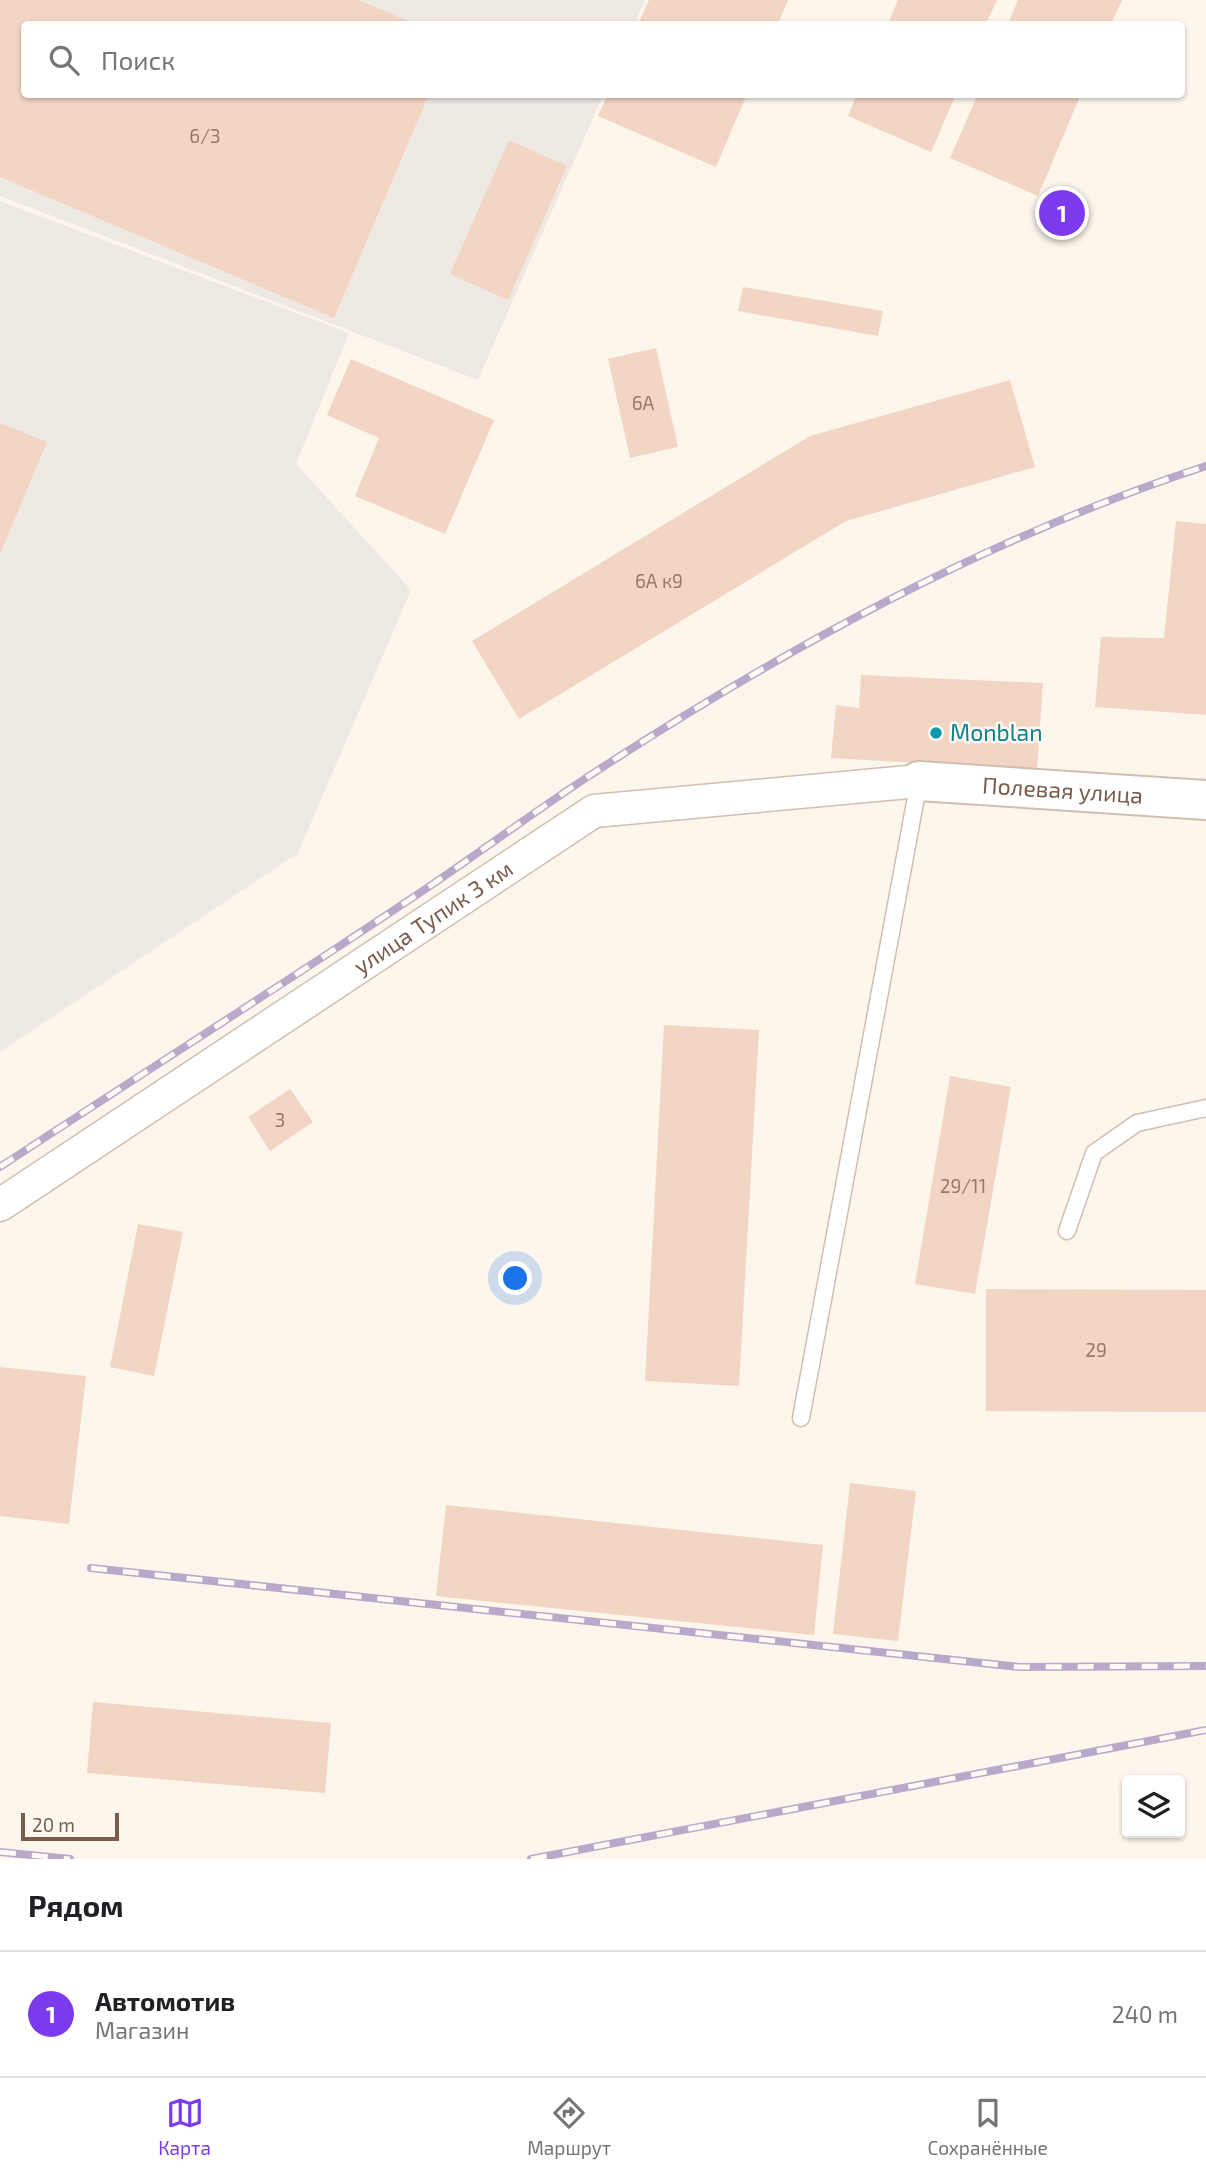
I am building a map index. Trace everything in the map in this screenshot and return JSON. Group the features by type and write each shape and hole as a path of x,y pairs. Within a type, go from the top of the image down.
{"street":[{"name":"Полевая улица","path":"919,781 1206,800"},
{"name":"улица Тупик 3 км","path":"0,1205 594,811 919,781"}],"lane":[{"path":"801,1418 919,781"},
{"path":"1067,1231 1094,1153 1137,1123 1206,1108"}],"shaded area":[{"path":"0,0 645,0 635,21 21,21 21,98 602,98 478,380 0,196"},
{"path":"0,201 349,333 296,464 411,590 298,853 0,1052"}],"building":[{"path":"0,0 358,0 409,21 21,21 21,98 427,98 334,318 0,177"},
{"path":"649,0 788,0 779,21 639,21"},
{"path":"898,0 997,0 987,21 889,21"},
{"path":"1018,0 1122,0 1112,21 1009,21"},
{"path":"606,98 745,98 716,167 598,116"},
{"path":"855,98 954,98 931,152 848,116"},
{"path":"976,98 1079,98 1038,196 950,158"},
{"path":"509,140 567,166 508,300 450,274"},
{"path":"743,287 883,311 878,336 738,311"},
{"path":"656,348 678,447 630,458 608,359"},
{"path":"351,359 494,420 445,534 355,496 379,438 327,415"},
{"path":"1010,380 1035,467 846,521 519,719 472,641 810,436"},
{"path":"0,423 47,442 0,554"},
{"path":"1176,521 1206,524 1206,715 1095,707 1101,637 1164,638"},
{"name":"Monblan","path":"861,675 1043,683 1037,770 831,758 836,705 859,708"},
{"path":"664,1025 759,1030 739,1386 645,1381"},
{"path":"950,1076 1011,1087 975,1294 915,1284"},
{"path":"290,1089 313,1122 270,1151 248,1117"},
{"path":"138,1224 183,1232 154,1376 110,1367"},
{"path":"986,1289 1206,1290 1206,1412 986,1411"},
{"path":"0,1367 86,1376 69,1524 0,1516"},
{"path":"850,1483 916,1491 898,1641 833,1634"},
{"path":"446,1505 823,1545 814,1635 436,1596"},
{"path":"93,1702 331,1723 325,1793 87,1773"}],"railway":[{"path":"0,1167 371,925 586,778 659,731 809,642 886,601 1044,527 1206,466"},
{"path":"91,1568 1019,1667 1206,1666"},
{"path":"531,1859 1206,1730"},
{"path":"0,1852 70,1859"}],"place":[{"name":"Автомотив","path":"1062,213"},
{"name":"Monblan","path":"936,733"}]}
